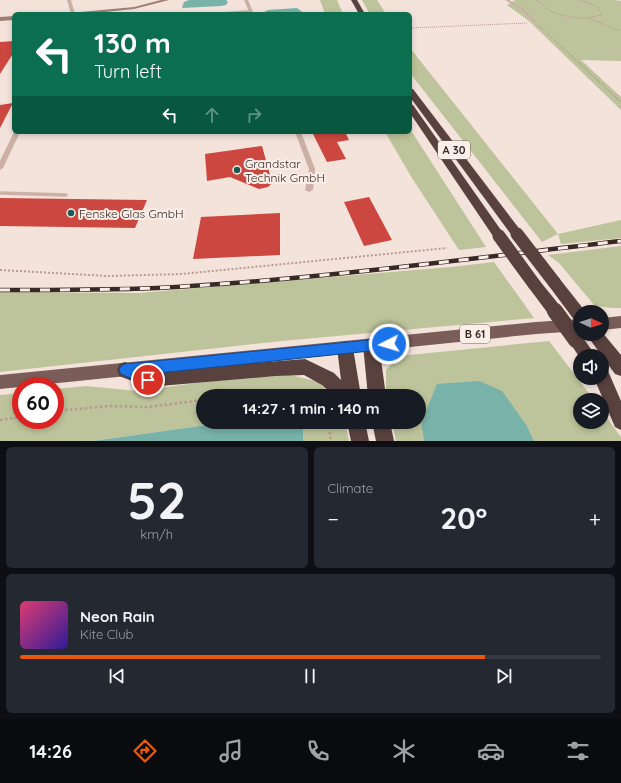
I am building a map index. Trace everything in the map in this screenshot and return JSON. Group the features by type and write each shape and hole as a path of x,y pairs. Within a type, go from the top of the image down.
{"highway":[{"path":"354,0 361,12"},
{"name":"A 30","path":"412,94 516,234 573,307"},
{"name":"A 30","path":"412,110 534,284 555,311 573,328"},
{"path":"604,341 621,368"},
{"path":"371,345 376,389"},
{"path":"345,348 351,389"},
{"path":"125,370 148,380 276,368 305,367 328,379 339,389"},
{"path":"606,385 621,422"},
{"path":"609,385 621,400"},
{"path":"357,429 360,441"},
{"path":"382,429 385,441"}],"main road":[{"path":"609,327 621,322"},
{"name":"B 61","path":"0,382 345,348 528,328 573,332"}],"street":[{"path":"69,0 72,12"},
{"path":"93,12 134,8 167,0"},
{"path":"246,0 251,12"},
{"path":"0,19 12,18"},
{"path":"0,168 16,134"},
{"path":"299,134 312,169 310,190"}],"lane":[{"path":"507,0 521,8 535,22"},
{"path":"0,193 66,195"}],"path":[{"path":"537,0 541,1 548,9 561,15 586,17 599,16 602,14 602,12 593,4 579,0"},
{"path":"586,17 618,30"},
{"path":"412,28 535,22 621,102"},
{"path":"0,270 108,276 182,274 447,248"},
{"path":"64,410 75,408 147,407 196,401"},
{"path":"0,420 12,418"},
{"path":"329,429 332,441"}],"green space":[{"path":"320,0 337,0 342,12 324,12"},
{"path":"362,0 377,0 385,12 369,12"},
{"path":"515,0 621,1 621,61 581,60 621,97 621,110 529,21 507,5"},
{"path":"412,51 558,234 542,242 412,76"},
{"path":"412,132 486,247 459,250 412,178 386,134 412,134"},
{"path":"621,220 621,238 561,244 558,234"},
{"path":"621,246 621,308 609,308 609,305 594,305 559,263 548,255"},
{"path":"494,262 534,318 282,341 0,372 0,292 139,293 451,267"},
{"path":"549,341 573,372 573,385 583,385 589,393 573,393 573,429 609,429 609,421 621,437 621,441 534,441 527,426 426,423 426,389 386,389 386,370 399,356"},
{"path":"291,375 319,382 325,389 196,389 196,427 93,441 0,441 0,395 12,394 12,429 64,429 64,388 86,386 137,391 212,381"},
{"path":"303,429 346,429 349,441 303,441"},
{"path":"393,429 422,429 424,441 396,441"}],"water":[{"path":"189,0 226,0 228,2 226,5 221,6 182,8 184,2"},
{"path":"297,8 302,12 264,12 268,10"},
{"path":"479,381 502,391 527,426 534,441 424,441 422,429 426,429 426,411 437,384"},
{"path":"196,427 196,429 303,429 303,441 93,441"}],"building":[{"path":"12,41 12,55 0,74 0,42"},
{"path":"12,103 0,128 0,105"},
{"path":"313,134 346,134 349,140 337,142 346,159 327,162"},
{"name":"Grandstar Technik GmbH","path":"262,146 273,182 268,187 259,189 230,177 207,181 205,154"},
{"path":"369,197 392,240 364,246 344,202"},
{"name":"Fenske Glas GmbH","path":"0,198 147,200 135,228 0,226"},
{"path":"280,213 280,255 193,259 201,217"}],"railway":[{"path":"0,290 137,289 273,280 621,241"}],"place":[{"name":"Grandstar Technik GmbH","path":"237,170"},
{"name":"Fenske Glas GmbH","path":"71,213"}],"route":[{"path":"148,380 125,370 389,344"}]}
